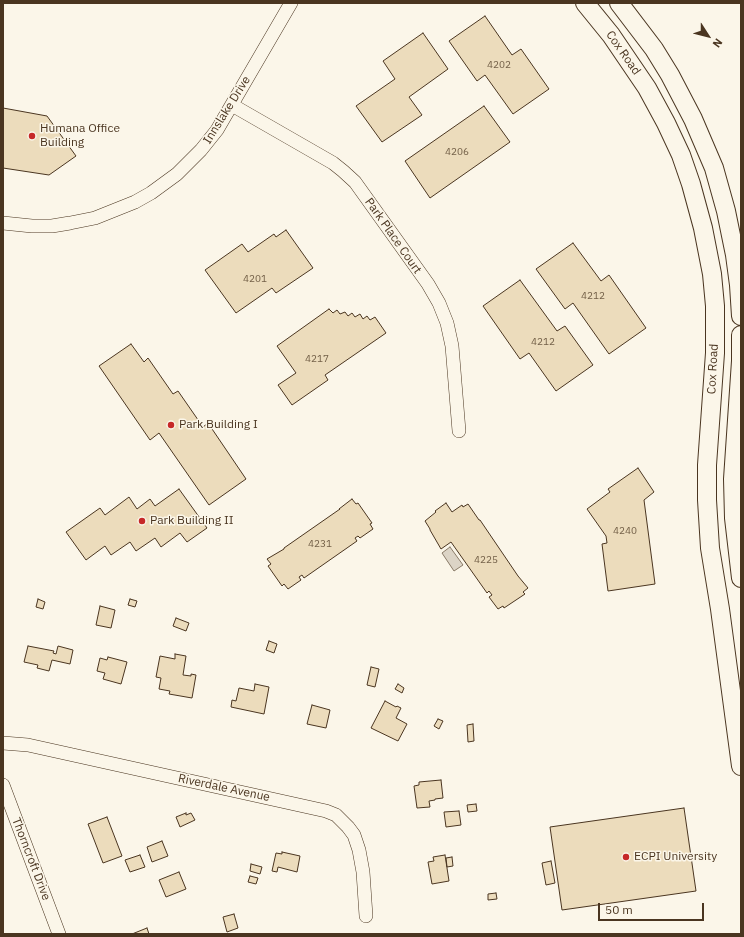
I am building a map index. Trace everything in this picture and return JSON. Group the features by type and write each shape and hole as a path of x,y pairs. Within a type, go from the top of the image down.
{"main road":[{"name":"Cox Road","path":"585,3 611,35 635,70 647,88 666,123 681,155 691,184 703,228 712,274 714,306 715,353 707,465 707,500 710,548 720,609 741,766"},
{"path":"619,3 654,50 670,75 693,119 714,168 726,211 735,255 740,285 741,316"},
{"path":"741,335 741,362 733,479 734,518 741,578"}],"street":[{"name":"Innslake Drive","path":"3,223 32,226 52,226 95,218 135,202 172,178 191,161 218,130 291,3"},
{"name":"Park Place Court","path":"232,104 333,163 344,171 355,182 428,284 439,303 447,323 452,346 459,431"},
{"name":"Riverdale Avenue","path":"3,743 28,745 326,810 336,815 354,835 359,850 363,872 366,916"},
{"name":"Thorncroft Drive","path":"3,785 59,934"}],"shaded area":[{"path":"450,547 463,565 454,571 442,553"}],"building":[{"path":"485,16 512,55 521,49 549,89 513,114 485,75 477,81 449,41"},
{"path":"423,33 448,69 409,97 422,115 382,142 356,106 395,79 383,61"},
{"path":"484,106 510,142 430,198 405,161"},
{"name":"Humana Office Building","path":"3,108 47,116 76,156 49,175 3,168"},
{"path":"286,230 313,268 276,293 272,288 236,313 205,270 242,244 248,252 274,234 276,237"},
{"path":"573,243 601,281 609,275 646,328 609,354 573,303 565,309 536,269"},
{"path":"520,280 557,331 565,326 593,365 556,391 529,353 520,359 483,306"},
{"path":"329,309 333,313 337,310 340,314 345,312 348,316 352,313 355,317 360,314 363,319 367,316 370,320 375,317 386,333 325,375 328,380 292,405 278,385 296,373 277,346"},
{"name":"Park Building I","path":"131,344 144,362 148,358 173,394 178,391 203,427 208,423 246,479 209,505 159,433 150,440 99,366"},
{"path":"638,468 654,492 644,500 655,584 608,591 602,544 607,543 606,536 587,509 610,492 608,489"},
{"name":"Park Building II","path":"179,489 207,528 187,542 180,533 161,547 155,538 136,551 130,542 111,555 105,546 86,560 66,532 100,508 105,515 129,497 137,509 150,499 155,506"},
{"path":"352,499 356,504 358,503 372,523 370,524 373,529 360,538 358,536 355,538 357,541 304,578 302,575 299,577 301,580 288,589 284,584 282,586 268,566 271,564 267,559 284,549"},
{"path":"446,503 452,512 462,505 463,507 468,504 528,588 523,592 525,594 504,608 503,606 498,609 489,597 492,595 489,591 487,593 451,542 441,549 425,521"},
{"path":"38,599 45,602 43,609 36,607"},
{"path":"130,599 137,601 135,607 128,605"},
{"path":"100,606 115,610 111,628 96,625"},
{"path":"176,618 189,623 186,631 173,626"},
{"path":"269,641 277,644 274,653 266,650"},
{"path":"28,646 54,651 53,653 56,654 58,646 73,650 70,664 52,660 49,671 37,668 38,665 24,662"},
{"path":"175,654 186,656 183,675 196,675 192,698 169,694 170,691 159,689 161,678 156,677 160,656 175,659"},
{"path":"108,657 127,662 121,684 103,679 105,673 97,671 100,658 107,660"},
{"path":"371,667 379,669 375,687 367,685"},
{"path":"255,684 269,687 264,714 231,707 232,700 236,701 239,688 254,691"},
{"path":"398,684 404,688 402,693 395,689"},
{"path":"385,701 401,708 396,718 407,724 398,741 371,728"},
{"path":"312,705 330,710 326,728 307,724"},
{"path":"438,719 443,721 439,729 434,726"},
{"path":"473,724 474,741 468,742 467,725"},
{"path":"441,780 443,798 429,801 430,807 417,808 414,786 419,785 419,782"},
{"path":"476,804 477,811 468,812 467,805"},
{"path":"684,808 696,891 562,910 550,827"},
{"path":"459,811 461,825 446,827 444,812"},
{"path":"186,813 186,815 191,813 195,820 180,827 176,817"},
{"path":"107,817 122,856 103,863 88,824"},
{"path":"162,841 168,856 152,862 147,847"},
{"path":"282,852 300,856 297,872 278,867 277,872 272,871 276,853 282,854"},
{"path":"140,855 145,867 130,872 125,860"},
{"path":"445,855 449,881 432,884 428,862 434,861 433,857"},
{"path":"452,857 453,866 447,867 446,858"},
{"path":"551,861 555,883 546,885 542,863"},
{"path":"251,864 262,867 260,874 250,871"},
{"path":"179,872 186,889 166,897 159,880"},
{"path":"250,876 258,878 256,884 248,882"},
{"path":"496,893 497,899 488,900 488,894"},
{"path":"234,914 238,928 227,932 223,917"},
{"path":"147,928 149,934 132,934"}],"place":[{"name":"Humana Office Building","path":"32,136"},
{"name":"Park Building I","path":"171,425"},
{"name":"Park Building II","path":"142,521"},
{"name":"ECPI University","path":"626,857"}]}
